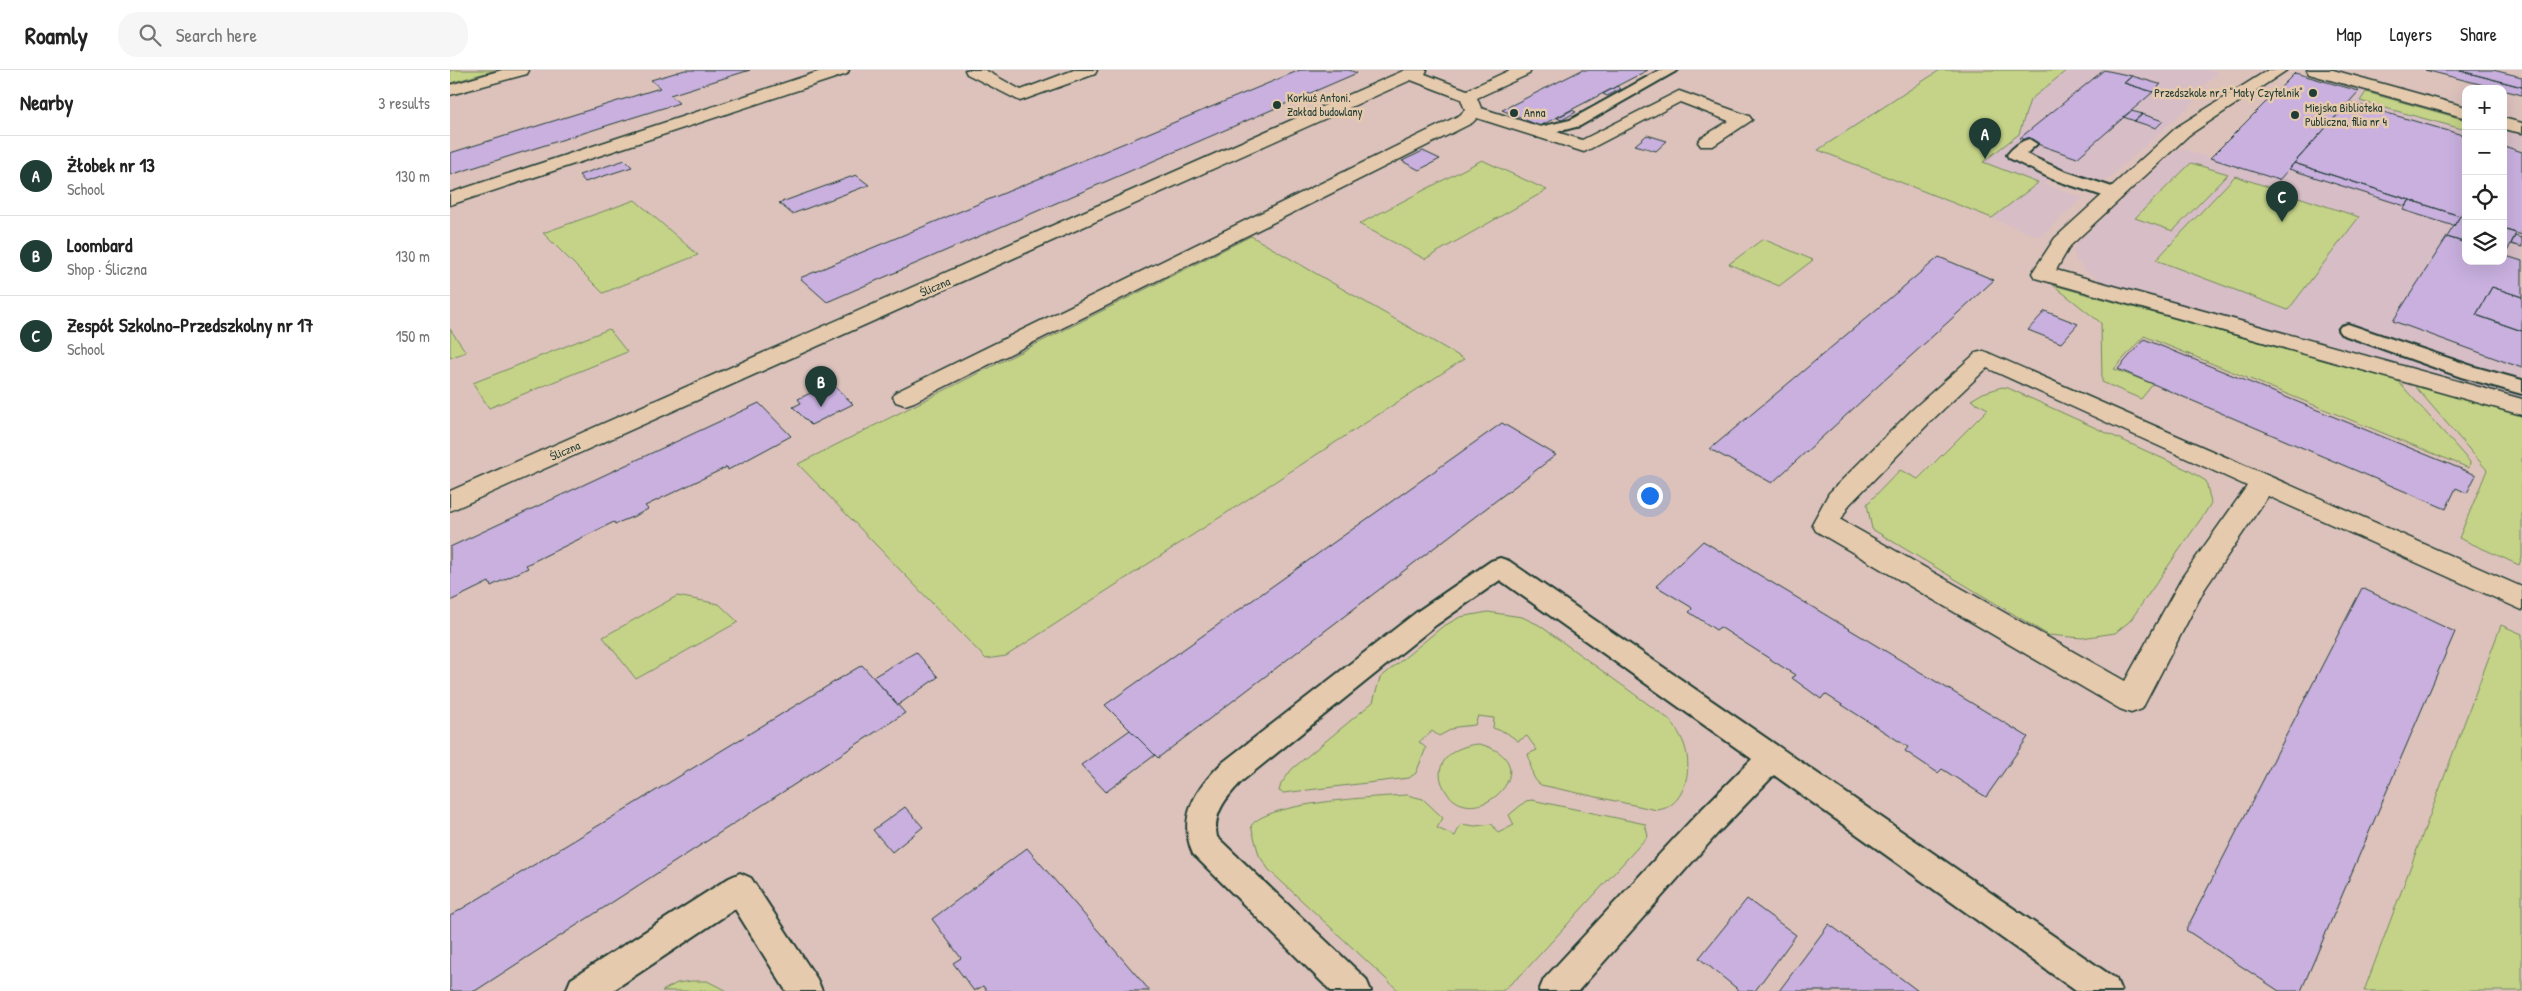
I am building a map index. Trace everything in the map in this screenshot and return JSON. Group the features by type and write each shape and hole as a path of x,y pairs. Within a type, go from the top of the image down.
{"street":[{"path":"450,90 521,70"},
{"path":"450,199 841,70"},
{"path":"973,70 1020,96 1089,70"},
{"path":"905,396 1466,119 1471,103 1523,70"},
{"path":"2279,70 2183,131 2062,242 2043,273 2522,407"},
{"path":"2315,70 2462,112"},
{"path":"1415,72 1471,103 1537,132 1584,146 1679,96 1743,120 1707,142"},
{"name":"Śliczna","path":"450,502 1415,72"},
{"path":"2507,124 2522,128"},
{"path":"2263,483 2193,584 2131,700 1826,524 1838,500 1921,416 1984,358 2522,599"}],"lane":[{"path":"1537,132 1575,123 1671,70"},
{"path":"2029,144 2015,155 2058,175 2115,194"},
{"path":"2348,330 2468,372 2522,387"},
{"path":"2365,364 2366,356 2373,340"},
{"path":"1354,991 1204,844 1201,835 1201,823 1207,800 1232,772 1427,618 1500,567 1772,758 1838,802 2104,991"},
{"path":"1556,991 1706,825 1772,758"},
{"path":"583,991 740,888 805,991"}],"shaded area":[{"path":"1938,70 2209,70 2218,73 2204,86 2210,88 2103,183 2061,169 2044,184 2083,198 2040,237 1815,150"},
{"path":"2295,73 2358,91 2361,88 2462,116 2462,265 2507,265 2507,129 2522,133 2522,399 2311,339 2110,286 2086,271 2076,260 2073,251 2078,241 2179,148 2210,158"}],"green space":[{"path":"450,70 496,70 450,83"},
{"path":"1940,70 2067,70 2030,100 2019,134 1983,162 2038,183 1992,218 1818,150"},
{"path":"2366,92 2462,119 2462,129 2360,101"},
{"path":"1482,160 1547,190 1425,259 1359,224"},
{"path":"2191,163 2228,174 2173,231 2135,218"},
{"path":"2235,176 2359,217 2288,310 2156,260"},
{"path":"635,200 698,255 603,293 543,233"},
{"path":"1251,236 1464,359 1006,656 986,659 798,464"},
{"path":"1763,239 1813,260 1779,286 1729,264"},
{"path":"2053,285 2397,380 2470,462 2469,468 2144,336 2114,369 2153,384 2141,399 2102,382 2101,323"},
{"path":"450,329 466,352 450,358"},
{"path":"609,329 627,352 489,408 473,383"},
{"path":"2414,385 2522,415 2522,557 2519,565 2459,538 2487,470"},
{"path":"2002,387 2008,388 2188,470 2206,481 2211,503 2130,621 2115,633 2082,638 2048,635 1872,529 1867,504 1900,470 1918,479 1988,409 1971,400 1983,393"},
{"path":"677,596 719,604 738,622 636,679 603,637"},
{"path":"1488,612 1522,617 1539,625 1670,720 1684,743 1688,766 1684,786 1674,803 1666,808 1657,810 1541,785 1533,775 1528,754 1537,750 1527,736 1518,741 1507,733 1493,728 1494,718 1478,716 1475,725 1456,727 1439,736 1432,731 1419,742 1426,748 1416,773 1409,778 1283,793 1279,791 1281,784 1292,769 1373,702 1380,678 1442,627 1460,617"},
{"path":"2501,625 2522,634 2522,991 2364,991"},
{"path":"1479,744 1500,753 1509,766 1508,780 1500,792 1487,802 1472,806 1457,802 1444,788 1440,770 1443,763 1454,752 1470,745"},
{"path":"1407,795 1423,799 1443,818 1437,828 1455,836 1461,824 1475,826 1492,824 1498,833 1514,825 1509,815 1526,801 1532,800 1645,824 1648,836 1522,974 1502,991 1399,991 1269,870 1259,855 1251,826 1261,818 1277,811 1299,806 1348,799"},
{"path":"707,981 727,991 662,991 677,983"}],"building":[{"path":"685,70 750,70 670,95 679,103 450,175 450,153 660,88 651,80"},
{"path":"1300,70 1349,70 1357,73 827,302 800,278"},
{"path":"1582,70 1648,70 1540,126 1502,110"},
{"path":"2104,70 2132,76 2124,83 2153,92 2077,158 2020,138"},
{"path":"2425,70 2457,70 2522,87 2522,95 2507,91 2507,85 2483,85"},
{"path":"2457,70 2493,70 2522,77 2522,87"},
{"name":"Miejska Biblioteka Publiczna, filia nr 4","path":"2295,73 2359,91 2279,180 2210,158"},
{"path":"2132,76 2161,84 2153,92 2124,83"},
{"path":"1617,86 1621,89 1607,96 1603,94"},
{"path":"2349,102 2462,135 2462,213 2460,216 2294,163"},
{"path":"1572,110 1576,112 1562,120 1557,118"},
{"path":"2131,111 2143,114 2135,121 2123,117"},
{"path":"2142,114 2163,121 2156,128 2134,121"},
{"path":"1647,135 1667,141 1656,151 1635,145"},
{"path":"2507,147 2522,152 2522,235 2507,230"},
{"path":"1423,151 1440,159 1419,170 1402,161"},
{"path":"625,160 632,167 585,182 579,175"},
{"path":"2294,163 2410,200 2405,206 2289,169"},
{"path":"856,175 869,185 792,214 779,203"},
{"path":"2410,200 2460,216 2454,226 2403,210"},
{"path":"2460,216 2462,217 2462,242 2447,237"},
{"path":"2507,230 2516,233 2507,252"},
{"path":"2515,236 2522,238 2522,247 2511,244"},
{"path":"2447,237 2462,242 2462,265 2507,265 2507,256 2522,261 2522,297 2492,287 2476,315 2522,331 2522,368 2393,321"},
{"path":"1939,257 1994,280 1772,483 1710,449"},
{"path":"2492,287 2522,297 2522,331 2476,315"},
{"path":"2045,311 2078,324 2061,343 2028,330"},
{"path":"2144,339 2476,475 2467,493 2456,488 2446,509 2118,369"},
{"path":"831,383 853,404 811,425 793,407 801,403 798,399"},
{"path":"759,403 791,436 728,470 727,467 645,506 648,509 637,515 615,524 614,522 526,565 528,568 491,586 489,582 450,601 450,547"},
{"path":"1502,423 1556,455 1158,758 1105,705"},
{"path":"1703,541 2028,737 1986,797 1942,769 1938,773 1905,751 1908,747 1825,694 1821,699 1792,678 1795,675 1720,627 1716,630 1689,612 1692,609 1691,607 1656,586"},
{"path":"2362,588 2455,632 2301,991 2279,991 2186,930"},
{"path":"916,652 938,677 898,705 873,677"},
{"path":"862,665 905,713 475,991 450,991 450,916"},
{"path":"1130,730 1155,755 1106,792 1081,765"},
{"path":"905,807 923,827 892,852 873,830"},
{"path":"1027,848 1150,991 987,991 983,986 974,991 953,963 961,958 932,919"},
{"path":"1747,899 1796,935 1755,991 1740,991 1699,958"},
{"path":"1829,924 1918,991 1779,991"}],"place":[{"name":"Przedszkole nr 9 \"Mały Czytelnik\"","path":"2313,93"},
{"name":"Korkuś Antoni. Zakład budowlany","path":"1277,105"},
{"name":"Anna","path":"1514,113"},
{"name":"Miejska Biblioteka Publiczna, filia nr 4","path":"2295,115"},
{"name":"Żłobek nr 13","path":"1985,159"},
{"name":"Zespół Szkolno-Przedszkolny nr 17","path":"2282,222"},
{"name":"Loombard","path":"821,407"}]}
